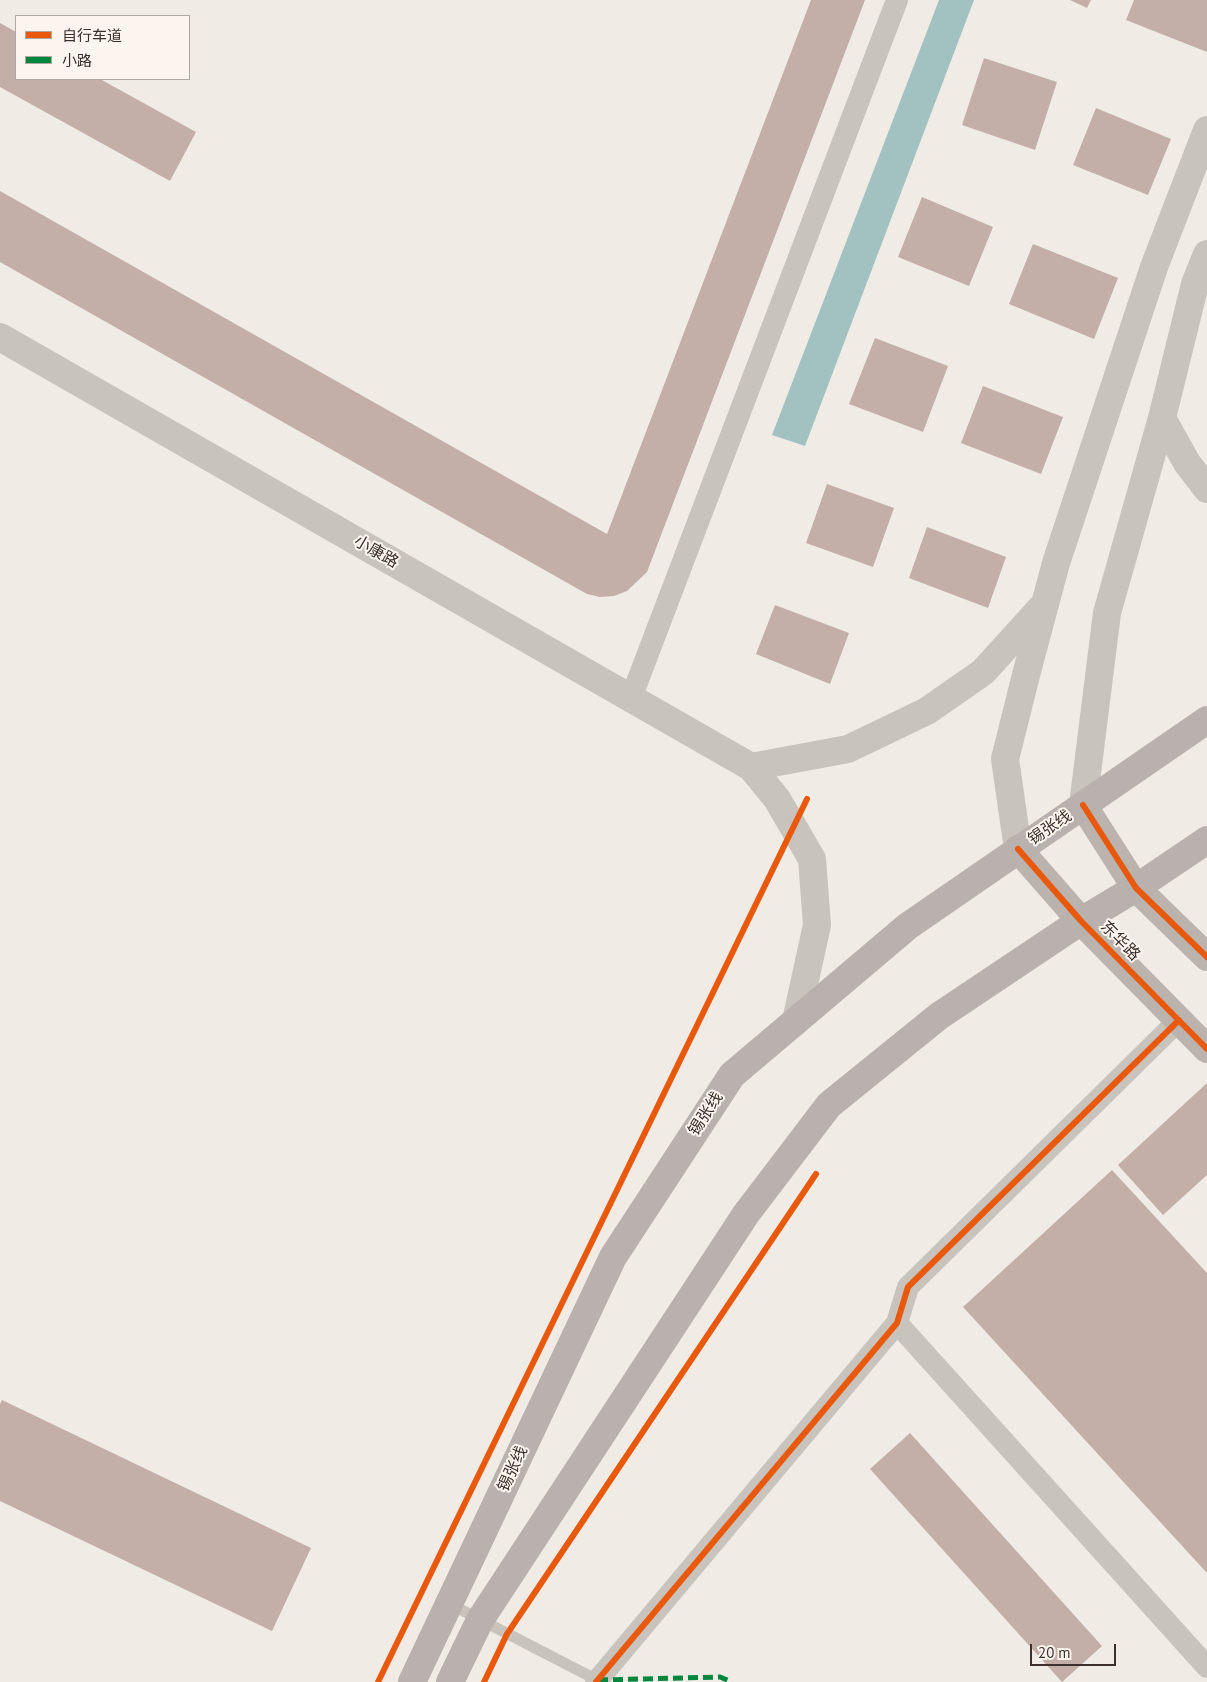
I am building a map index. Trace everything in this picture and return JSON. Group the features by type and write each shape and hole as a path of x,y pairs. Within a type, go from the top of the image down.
{"main road":[{"name":"锡张线","path":"412,1682 613,1257 732,1075 908,926 1207,720"},
{"path":"1083,805 1136,888 1207,957"},
{"path":"450,1682 480,1620 746,1214 830,1105 939,1016 1207,840"},
{"name":"东华路","path":"1018,850 1081,921 1207,1049"}],"street":[{"path":"631,698 897,0"},
{"path":"1018,850 1005,759 1045,604 1056,563 1154,267 1207,130"},
{"path":"1083,805 1107,613 1162,418 1195,284 1207,254"},
{"name":"小康路","path":"0,337 752,767"},
{"path":"1162,418 1187,463 1207,489"},
{"path":"796,1021 817,925 812,859 777,799 752,767 848,748 927,711 983,672 1045,604"},
{"path":"598,1681 897,1323 908,1287 1179,1020"},
{"path":"897,1323 1207,1667"}],"lane":[{"path":"450,1604 598,1681"}],"water":[{"path":"939,0 974,0 805,446 772,435"}],"building":[{"path":"811,0 865,0 647,572 627,591 614,596 600,597 587,594 0,262 0,191 607,534"},
{"path":"1070,0 1091,0 1087,8"},
{"path":"1134,0 1207,0 1207,52 1126,20"},
{"path":"0,23 15,31 15,80 102,80 196,132 170,181 0,87"},
{"path":"984,58 1057,82 1035,150 962,125"},
{"path":"1096,108 1171,139 1148,195 1073,165"},
{"path":"922,197 993,227 969,286 898,257"},
{"path":"1033,244 1118,278 1094,339 1009,304"},
{"path":"875,338 948,366 923,432 849,404"},
{"path":"983,386 1063,417 1041,474 961,443"},
{"path":"827,484 894,508 873,567 806,543"},
{"path":"927,527 1006,557 988,608 909,578"},
{"path":"775,605 849,633 830,684 756,654"},
{"path":"1207,1083 1207,1175 1163,1215 1118,1165"},
{"path":"1112,1170 1207,1273 1207,1573 963,1307"},
{"path":"2,1400 311,1548 272,1631 0,1501 0,1404"},
{"path":"910,1433 1102,1646 1062,1682 870,1469"}],"marked path":[{"path":"598,1680 720,1677 732,1682"}],"cycle path":[{"path":"378,1682 807,799"},
{"path":"1083,805 1136,888 1207,957"},
{"path":"1018,849 1081,921 1207,1049"},
{"path":"596,1682 897,1323 908,1287 1179,1020"},
{"path":"484,1682 507,1634 816,1174"}]}
